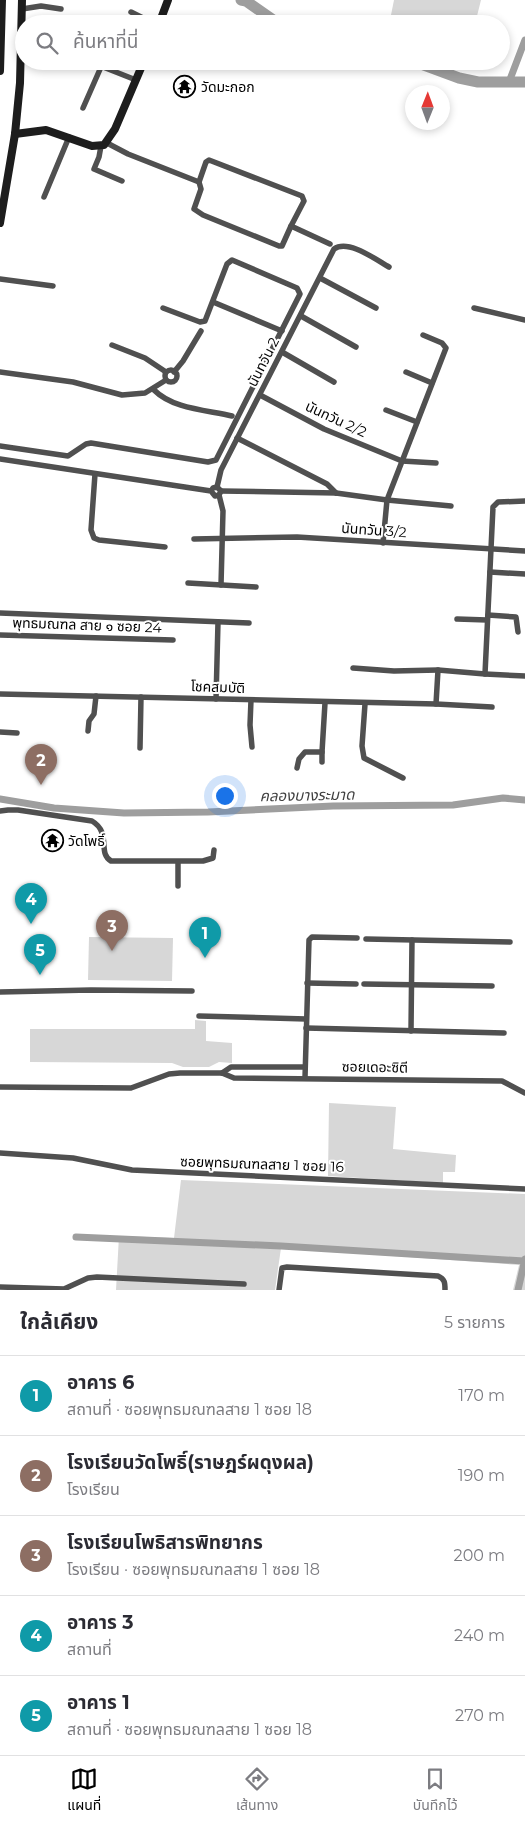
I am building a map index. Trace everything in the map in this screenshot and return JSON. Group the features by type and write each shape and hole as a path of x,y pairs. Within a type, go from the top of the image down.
{"main road":[{"path":"0,71 2,0"},
{"path":"161,15 168,0"},
{"path":"0,223 15,134 20,70"},
{"path":"15,134 46,130 92,146 104,144 140,70"}],"street":[{"path":"22,4 61,9"},
{"path":"132,12 138,15"},
{"path":"83,108 100,70"},
{"path":"109,70 136,80"},
{"path":"44,197 69,137"},
{"path":"122,181 94,169 104,144 199,182"},
{"path":"209,160 302,196 304,201 282,246 279,246 196,212 194,209 195,204 201,189 199,182 206,162 209,160"},
{"path":"291,226 332,247 341,245 352,247 390,267"},
{"name":"นันทวัน 2","path":"217,491 221,470 320,278 332,247"},
{"path":"0,446 68,456 86,444 91,443 213,462 218,458 300,296 299,291 232,260 228,264 207,318 203,322 163,308"},
{"path":"320,278 376,308"},
{"path":"0,279 53,286"},
{"path":"213,302 282,332"},
{"path":"474,308 525,320"},
{"path":"301,316 356,347"},
{"path":"174,372 201,331"},
{"path":"383,543 387,500 445,346 423,335"},
{"path":"112,345 145,358 166,372 174,372"},
{"path":"282,352 334,382"},
{"path":"0,372 73,382 122,395 134,395 154,390 166,380"},
{"path":"166,372 166,380"},
{"path":"166,380 170,382 175,380 174,372"},
{"path":"406,372 432,383"},
{"path":"154,390 161,397 176,404 232,416"},
{"name":"นันทวัน 2/2","path":"260,395 324,429 402,461 436,463"},
{"path":"386,410 417,422"},
{"path":"237,438 327,484 336,493"},
{"path":"0,459 217,491 336,493 451,506"},
{"path":"95,474 91,530 94,538 165,547"},
{"path":"217,491 223,511 221,586"},
{"path":"485,674 495,504 498,502 525,501"},
{"name":"นันทวัน 3/2","path":"194,539 276,537 525,551"},
{"path":"490,572 525,574"},
{"path":"188,583 256,587"},
{"path":"0,613 249,623"},
{"path":"457,620 516,617 518,632"},
{"path":"216,699 218,622"},
{"name":"พุทธมณฑล สาย ๑ ซอย 24","path":"0,635 173,640"},
{"path":"353,668 394,671 438,670 525,676"},
{"path":"436,704 438,670"},
{"name":"โชคสมบัติ","path":"0,694 364,704 436,704 492,707"},
{"path":"88,731 89,722 94,714 96,696"},
{"path":"140,748 141,697"},
{"path":"251,700 250,725 252,747"},
{"path":"322,762 325,702"},
{"path":"364,704 362,746 364,758 403,778"},
{"path":"0,732 17,733"},
{"path":"297,768 299,759 305,752 322,752"},
{"path":"0,812 18,810 92,821 102,829 106,858 111,861 178,862 210,860 213,858 214,850"},
{"path":"178,862 178,886"},
{"path":"305,1078 310,938 357,938"},
{"path":"366,939 510,942"},
{"path":"411,1031 412,940"},
{"path":"307,983 356,984"},
{"path":"364,984 492,986"},
{"path":"0,992 91,990 192,991"},
{"path":"199,1016 306,1018"},
{"path":"306,1028 504,1033"},
{"name":"ซอยเดอะซิตี","path":"222,1073 230,1067 305,1067"},
{"name":"ซอยเดอะซิตี","path":"0,1087 131,1088 169,1074 222,1073 234,1078 502,1081 525,1093"},
{"name":"ซอยพุทธมณฑลสาย 1 ซอย 16","path":"0,1153 72,1158 132,1170 525,1189"},
{"path":"278,1290 282,1268 287,1267 438,1276 445,1282 445,1290"},
{"path":"0,1287 64,1289 88,1278 97,1277 244,1284"}],"shaded area":[{"path":"394,0 481,0 477,15 391,15"},
{"path":"89,937 173,938 172,981 88,980"},
{"path":"195,1020 206,1021 206,1041 232,1043 232,1063 219,1062 209,1067 183,1067 172,1063 30,1062 30,1029 195,1029"},
{"path":"329,1103 396,1107 393,1149 456,1155 455,1172 443,1172 443,1183 328,1176"},
{"path":"181,1180 525,1194 525,1290 513,1290 519,1265 281,1248 275,1290 116,1290 119,1236 174,1238"}],"waterway":[{"path":"241,0 246,1 266,15"},
{"path":"509,82 525,40"},
{"path":"437,70 459,78 478,82 525,82"},
{"name":"คลองบางระมาด","path":"0,799 54,808 124,813 208,812 333,806 453,805 503,798 525,800"},
{"path":"76,1237 281,1246 524,1261"},
{"path":"518,1290 525,1259"}],"place":[{"name":"วัดมะกอก","path":"185,87"},
{"name":"โรงเรียนวัดโพธิ์(ราษฎร์ผดุงผล)","path":"41,785"},
{"name":"วัดโพธิ์","path":"52,841"},
{"name":"อาคาร 3","path":"31,924"},
{"name":"โรงเรียนโพธิสารพิทยากร","path":"112,951"},
{"name":"อาคาร 6","path":"205,958"},
{"name":"อาคาร 1","path":"40,975"}]}
